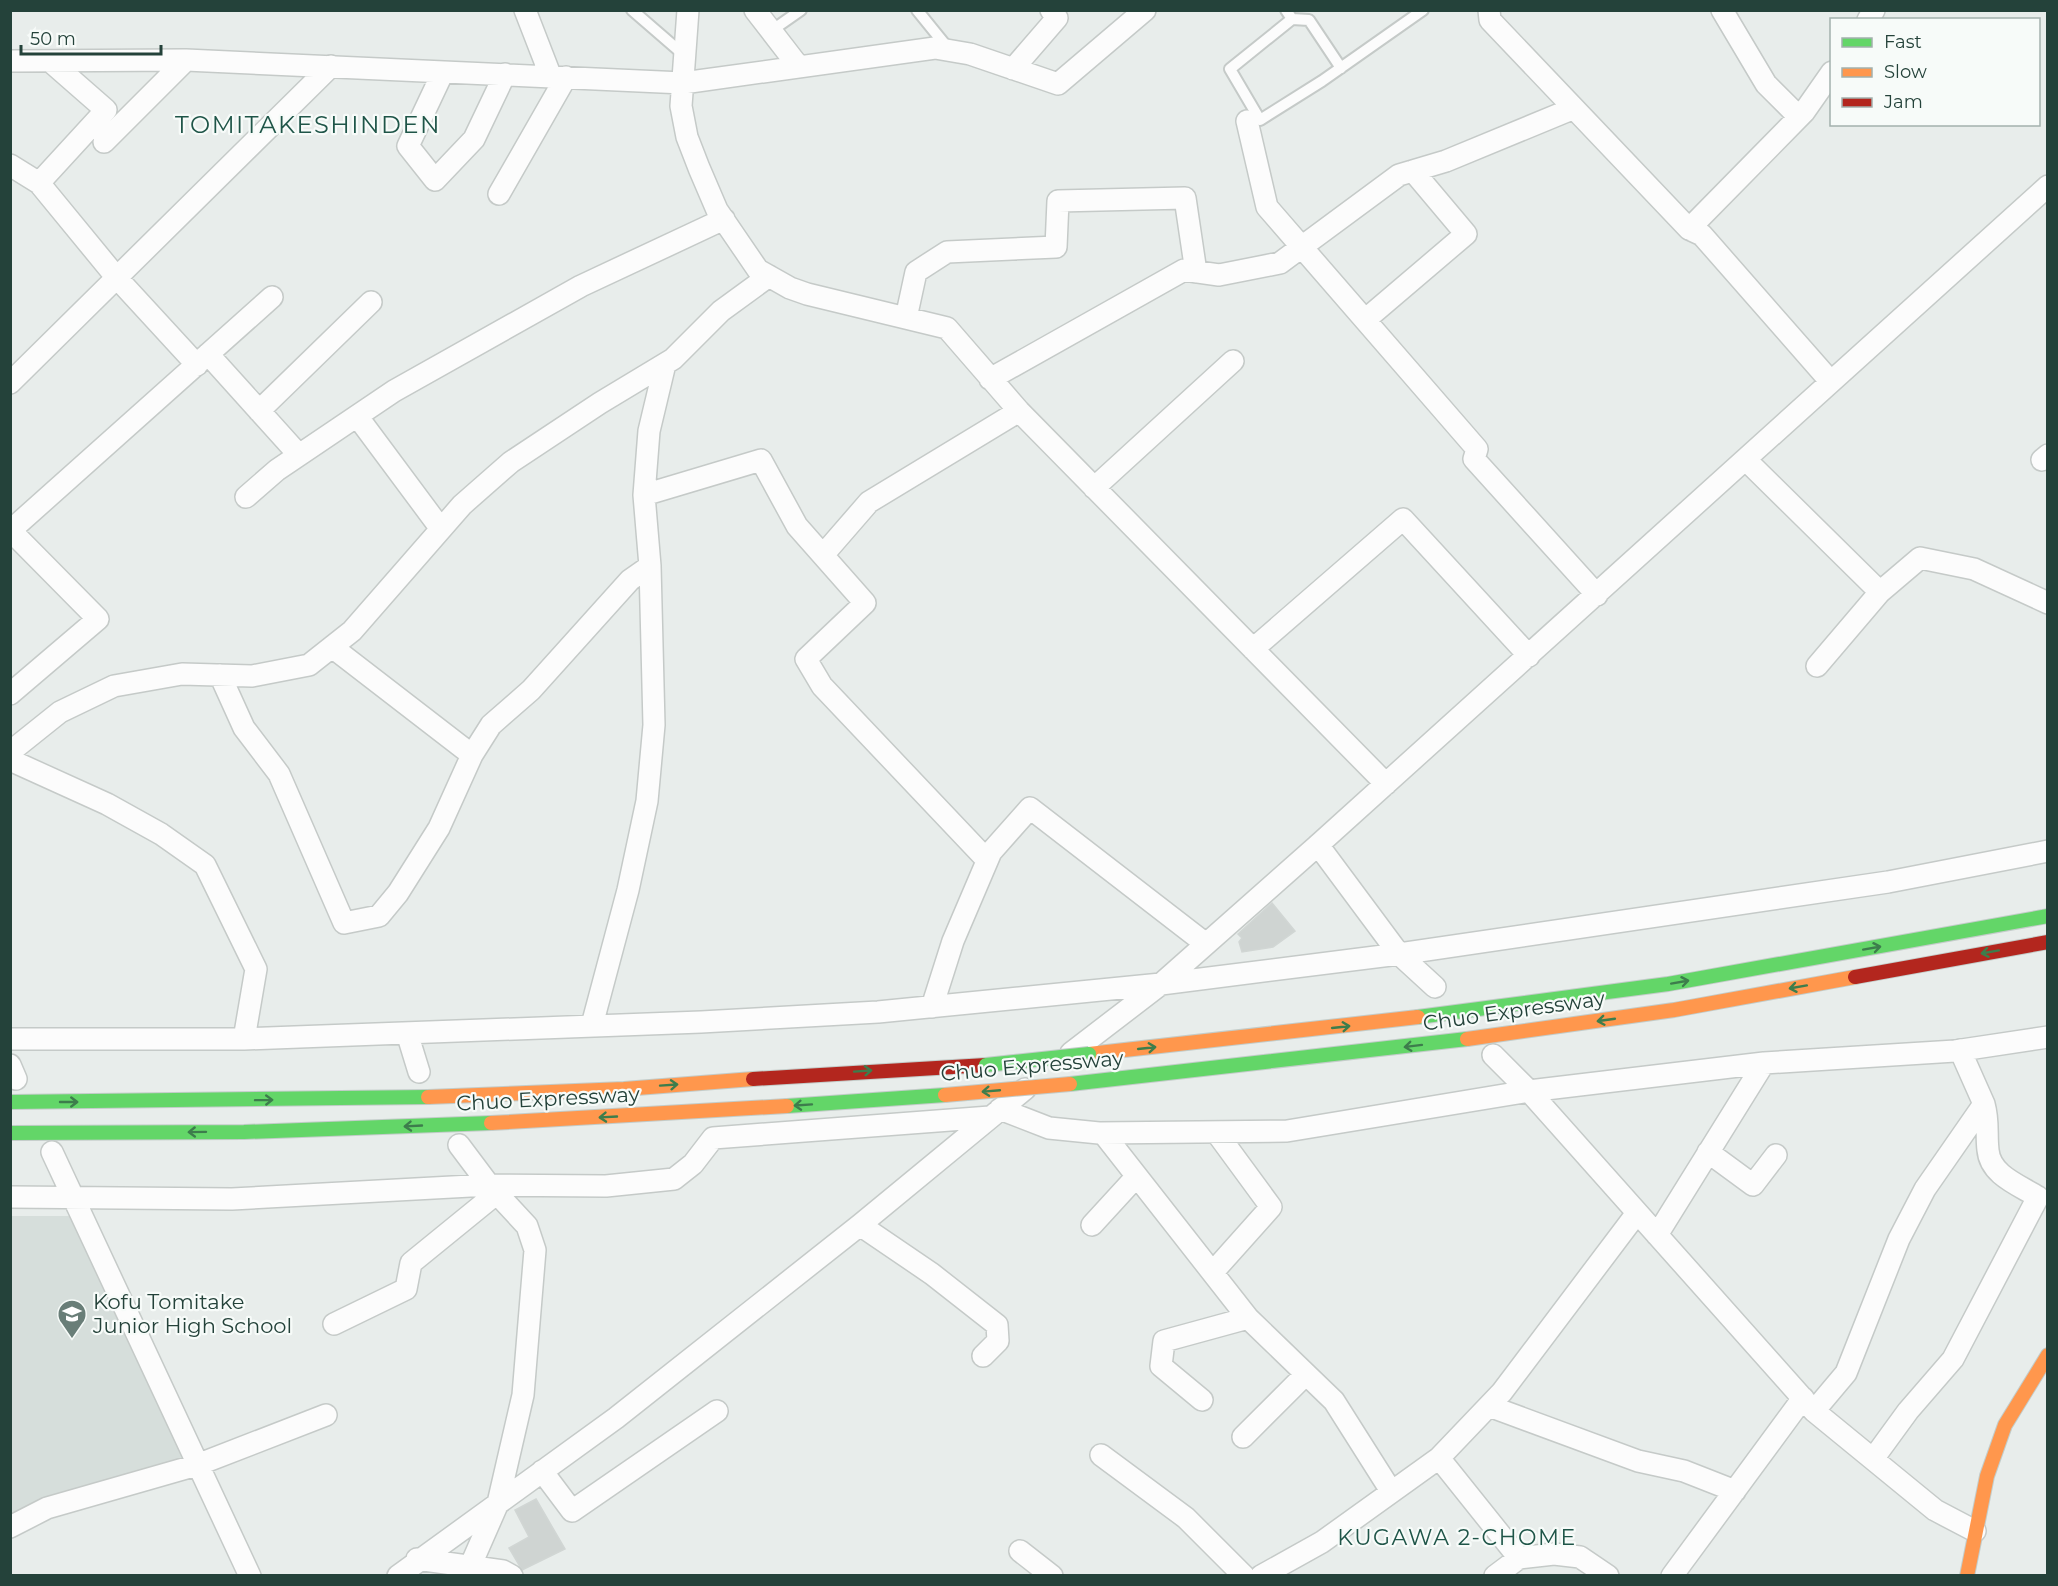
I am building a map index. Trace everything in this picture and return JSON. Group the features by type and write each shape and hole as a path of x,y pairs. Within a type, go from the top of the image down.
{"highway":[{"name":"Chuo Expressway","path":"10,1102 314,1099 624,1089 934,1066 986,1065 1374,1023 1668,984 2048,916"},
{"name":"Chuo Expressway","path":"10,1133 320,1131 619,1117 945,1095 1070,1084 1535,1030 1674,1010 2048,942"},
{"path":"1967,1575 1987,1476 2004,1425 2048,1355"}],"street":[{"path":"525,10 558,77"},
{"path":"688,10 681,106 687,137 699,168 724,219 758,270 790,288 807,294 946,328 1019,411 1386,784"},
{"path":"755,10 799,67"},
{"path":"1013,69 1058,18 1050,10"},
{"path":"10,61 186,60 683,83 935,48 970,54 1058,84 1145,10"},
{"path":"1489,10 1490,20 1572,109 1689,229 1702,234 1831,381"},
{"path":"1722,10 1766,84 1799,117"},
{"path":"104,142 186,60"},
{"path":"39,183 106,110 51,61"},
{"path":"10,383 331,66"},
{"path":"443,72 408,146 435,180 474,139 505,74"},
{"path":"1689,229 1799,117 1830,75"},
{"path":"498,194 558,77"},
{"path":"990,379 1184,270 1219,275 1280,263 1399,175 1446,161 1572,109"},
{"path":"1247,121 1267,207 1477,449 1474,459 1597,595"},
{"path":"10,165 39,183 117,278 259,411 299,455"},
{"path":"1365,320 1466,234 1413,171"},
{"path":"398,1575 616,1418 860,1225 995,1113 1161,984 1597,595 2048,186"},
{"path":"906,318 916,272 947,252 1056,247 1058,201 1185,198 1196,272"},
{"path":"246,497 277,470 394,391 581,286 724,219"},
{"path":"10,753 60,712 114,686 182,674 252,676 309,665 352,631 462,505 511,462 600,403 665,364 721,311 769,276"},
{"path":"10,694 98,619 11,531 272,297"},
{"path":"259,411 371,302"},
{"path":"1094,488 1233,362"},
{"path":"592,1025 628,890 647,801 654,725 650,566 644,495 649,431 665,364"},
{"path":"823,555 869,502 1019,411"},
{"path":"357,416 441,529"},
{"path":"644,495 761,460 797,526 865,603 806,660 822,686 987,860"},
{"path":"1746,460 1880,592"},
{"path":"1253,649 1403,519 1529,656"},
{"path":"1817,666 1880,592 1920,558 1974,569 2048,603"},
{"path":"220,675 244,728 279,774 344,923 379,916 398,893 439,828 472,755 491,725 531,690 630,580 650,566"},
{"path":"332,647 472,755"},
{"path":"10,760 107,804 161,834 205,865 256,969 244,1039"},
{"path":"932,1006 953,941 987,860 991,852 1030,808 1206,944"},
{"path":"1318,845 1399,954 1435,987"},
{"path":"10,1039 244,1039 713,1022 932,1006 1161,984 1399,954 1888,882 2048,851"},
{"path":"407,1033 419,1072"},
{"path":"10,1197 232,1198 606,1186 674,1179 693,1164 713,1137 995,1113 1049,1128 1103,1132 1287,1131 1529,1091 1764,1063 1960,1050 2048,1037"},
{"path":"1873,1459 1908,1411 1953,1359 2037,1197 2001,1174 1992,1165 1988,1152 1989,1121 1960,1050"},
{"path":"1493,1055 1529,1091 1809,1404 1935,1509 1975,1532"},
{"path":"1657,1235 1764,1063"},
{"path":"1672,1575 1735,1491 1809,1404 1846,1373 1861,1340 1899,1239 1925,1189 1984,1104"},
{"path":"1103,1132 1248,1318 1344,1414 1390,1491"},
{"path":"1213,1272 1270,1207 1216,1132"},
{"path":"459,1145 493,1189 527,1226 535,1250 523,1395 498,1503 468,1571"},
{"path":"52,1152 250,1575"},
{"path":"1708,1152 1753,1185 1776,1155"},
{"path":"1092,1225 1136,1177"},
{"path":"334,1324 406,1289 411,1263 493,1189"},
{"path":"1261,1575 1322,1542 1439,1458 1489,1406 1637,1213"},
{"path":"860,1225 932,1274 997,1325 998,1341 983,1356"},
{"path":"1202,1400 1161,1366 1164,1341 1248,1318"},
{"path":"1244,1437 1306,1374"},
{"path":"1489,1406 1638,1461 1684,1471 1735,1491"},
{"path":"542,1471 572,1511 717,1411"},
{"path":"10,1527 48,1508 197,1465 326,1415"},
{"path":"1101,1455 1186,1518 1244,1575"},
{"path":"1439,1458 1520,1558"},
{"path":"1020,1551 1052,1575"},
{"path":"1495,1575 1520,1558 1554,1554 1580,1557 1608,1575"},
{"path":"417,1560 468,1571 503,1571 512,1575"}],"lane":[{"path":"632,10 685,55"},
{"path":"771,31 801,10"},
{"path":"917,10 950,51"},
{"path":"1341,68 1309,20 1289,15 1230,69 1260,120 1341,68 1423,10"}],"shaded area":[{"name":"Kofu Tomitake Junior High School","path":"10,1216 78,1216 191,1463 11,1517"}],"building":[{"path":"1272,903 1295,931 1273,947 1242,952 1239,942 1242,938 1238,934"},
{"path":"536,1499 565,1549 522,1570 509,1548 529,1537 515,1510"}],"traffic: fast":[{"path":"1418,1017 1668,984 2048,916"},
{"path":"1070,1084 1467,1039"},
{"path":"986,1065 1089,1054"},
{"path":"787,1106 945,1095"},
{"path":"10,1102 428,1097"},
{"path":"10,1133 244,1132 491,1123"}],"traffic: slow":[{"path":"1467,1039 1674,1010 1855,977"},
{"path":"1089,1054 1418,1017"},
{"path":"428,1097 624,1089 753,1079"},
{"path":"945,1095 1070,1084"},
{"path":"491,1123 787,1106"},
{"path":"1967,1576 1987,1476 2005,1425 2048,1355"}],"traffic: jam":[{"path":"1855,977 2048,942"},
{"path":"753,1079 986,1065"}],"place":[{"name":"Kofu Tomitake Junior High School","path":"72,1340"}],"district":[{"name":"TOMITAKESHINDEN","path":"308,125"},
{"name":"KUGAWA 2-CHOME","path":"1457,1537"}]}
